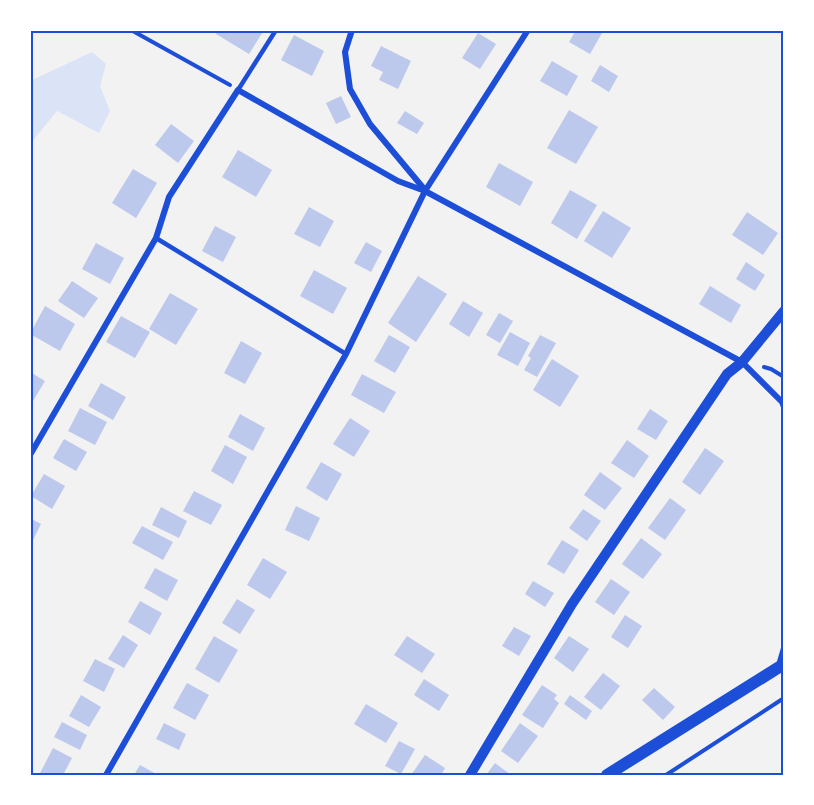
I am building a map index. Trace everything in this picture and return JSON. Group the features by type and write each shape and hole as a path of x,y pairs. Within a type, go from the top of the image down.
{"main road":[{"path":"607,775 781,666"}],"street":[{"path":"352,30 345,52 350,89 370,124 425,191"},
{"path":"106,775 346,354 425,191 528,30"},
{"path":"30,455 156,238 169,197 238,90 398,181 425,191 742,362 782,402 784,407"},
{"path":"470,775 572,604 727,374 742,362 784,311"},
{"path":"781,666 784,648"}],"lane":[{"path":"238,90 276,30"},
{"path":"156,238 346,354"}],"path":[{"path":"131,30 238,90"},
{"path":"666,775 784,698"}],"shaded area":[{"path":"92,52 106,64 100,86 110,111 99,133 57,111 30,144 30,81"}],"building":[{"path":"218,30 264,30 249,54 216,34"},
{"path":"576,30 597,30 602,33 590,54 569,42"},
{"path":"478,33 496,44 480,69 462,58"},
{"path":"294,35 324,51 312,76 281,60"},
{"path":"381,46 411,61 398,89 379,80 383,72 371,66"},
{"path":"552,61 578,76 567,96 540,81"},
{"path":"600,65 618,76 609,92 591,81"},
{"path":"341,96 351,117 336,124 326,103"},
{"path":"569,110 598,127 576,164 547,148"},
{"path":"405,111 424,123 417,134 397,123"},
{"path":"171,124 194,141 178,163 155,145"},
{"path":"238,150 272,170 256,197 222,177"},
{"path":"499,163 533,182 520,206 486,187"},
{"path":"133,169 157,183 136,218 112,203"},
{"path":"570,190 597,205 577,239 551,223"},
{"path":"309,207 334,221 320,247 294,234"},
{"path":"603,211 631,228 612,258 584,241"},
{"path":"747,212 778,233 763,255 732,235"},
{"path":"215,226 236,237 223,262 202,251"},
{"path":"366,242 382,251 371,272 354,263"},
{"path":"96,243 124,258 110,284 82,269"},
{"path":"746,262 765,275 755,291 736,279"},
{"path":"314,270 347,288 333,314 300,296"},
{"path":"418,276 447,294 416,342 388,323"},
{"path":"72,281 98,298 84,318 58,301"},
{"path":"710,286 741,305 731,323 699,304"},
{"path":"170,293 198,309 176,345 149,329"},
{"path":"463,301 483,313 469,337 449,324"},
{"path":"45,306 75,324 60,351 30,334"},
{"path":"499,313 513,321 500,343 486,335"},
{"path":"121,316 150,332 135,358 106,342"},
{"path":"510,332 530,343 518,366 497,355"},
{"path":"389,335 410,347 395,373 374,361"},
{"path":"540,335 556,343 537,377 524,370 531,358 528,356"},
{"path":"241,341 262,353 245,384 224,373"},
{"path":"552,359 579,376 560,407 533,390"},
{"path":"30,372 45,381 30,406"},
{"path":"362,374 396,392 384,413 351,395"},
{"path":"101,383 126,397 113,420 88,406"},
{"path":"80,408 107,422 95,445 68,431"},
{"path":"650,409 668,421 656,440 637,429"},
{"path":"240,414 265,428 253,451 228,437"},
{"path":"350,418 370,431 354,457 333,444"},
{"path":"64,439 87,452 76,471 53,458"},
{"path":"627,440 649,456 634,478 611,463"},
{"path":"225,445 247,457 233,484 211,471"},
{"path":"705,448 724,461 700,495 682,482"},
{"path":"321,462 342,474 327,501 306,488"},
{"path":"600,472 622,488 605,510 584,495"},
{"path":"44,474 65,486 52,509 31,496"},
{"path":"194,491 222,505 211,525 183,511"},
{"path":"670,498 686,510 665,540 648,528"},
{"path":"296,506 320,518 309,541 285,530"},
{"path":"161,507 187,521 179,538 152,525"},
{"path":"583,509 601,521 587,541 569,528"},
{"path":"30,518 41,524 32,542 30,541"},
{"path":"142,526 173,542 163,560 132,543"},
{"path":"641,538 662,554 643,579 622,564"},
{"path":"562,540 579,550 564,574 547,564"},
{"path":"263,558 287,572 270,599 247,585"},
{"path":"155,568 178,580 167,601 144,588"},
{"path":"611,579 630,592 614,615 595,602"},
{"path":"533,581 554,593 545,607 525,594"},
{"path":"237,599 255,610 240,634 222,623"},
{"path":"140,601 162,613 150,635 128,622"},
{"path":"625,615 642,626 628,648 611,637"},
{"path":"514,627 531,636 519,656 502,646"},
{"path":"123,635 138,645 124,668 108,659"},
{"path":"214,636 238,650 219,683 195,669"},
{"path":"407,636 435,654 422,673 394,655"},
{"path":"569,636 589,649 573,672 554,658"},
{"path":"95,659 115,669 104,692 83,681"},
{"path":"603,673 620,686 601,710 584,697"},
{"path":"424,679 449,695 439,711 414,695"},
{"path":"187,683 209,695 195,720 173,708"},
{"path":"542,685 557,695 554,699 559,703 543,728 522,715"},
{"path":"654,688 675,707 663,720 642,700"},
{"path":"81,695 101,707 89,727 69,716"},
{"path":"570,695 592,711 586,720 564,704"},
{"path":"366,704 398,723 386,743 354,724"},
{"path":"62,722 87,735 80,750 54,737"},
{"path":"164,723 186,734 179,750 156,739"},
{"path":"520,723 538,736 518,763 501,751"},
{"path":"399,741 415,749 401,774 385,766"},
{"path":"53,748 72,758 63,775 39,775"},
{"path":"425,755 445,768 441,775 411,775"},
{"path":"495,763 511,775 486,775"},
{"path":"140,765 158,775 134,775"}]}
